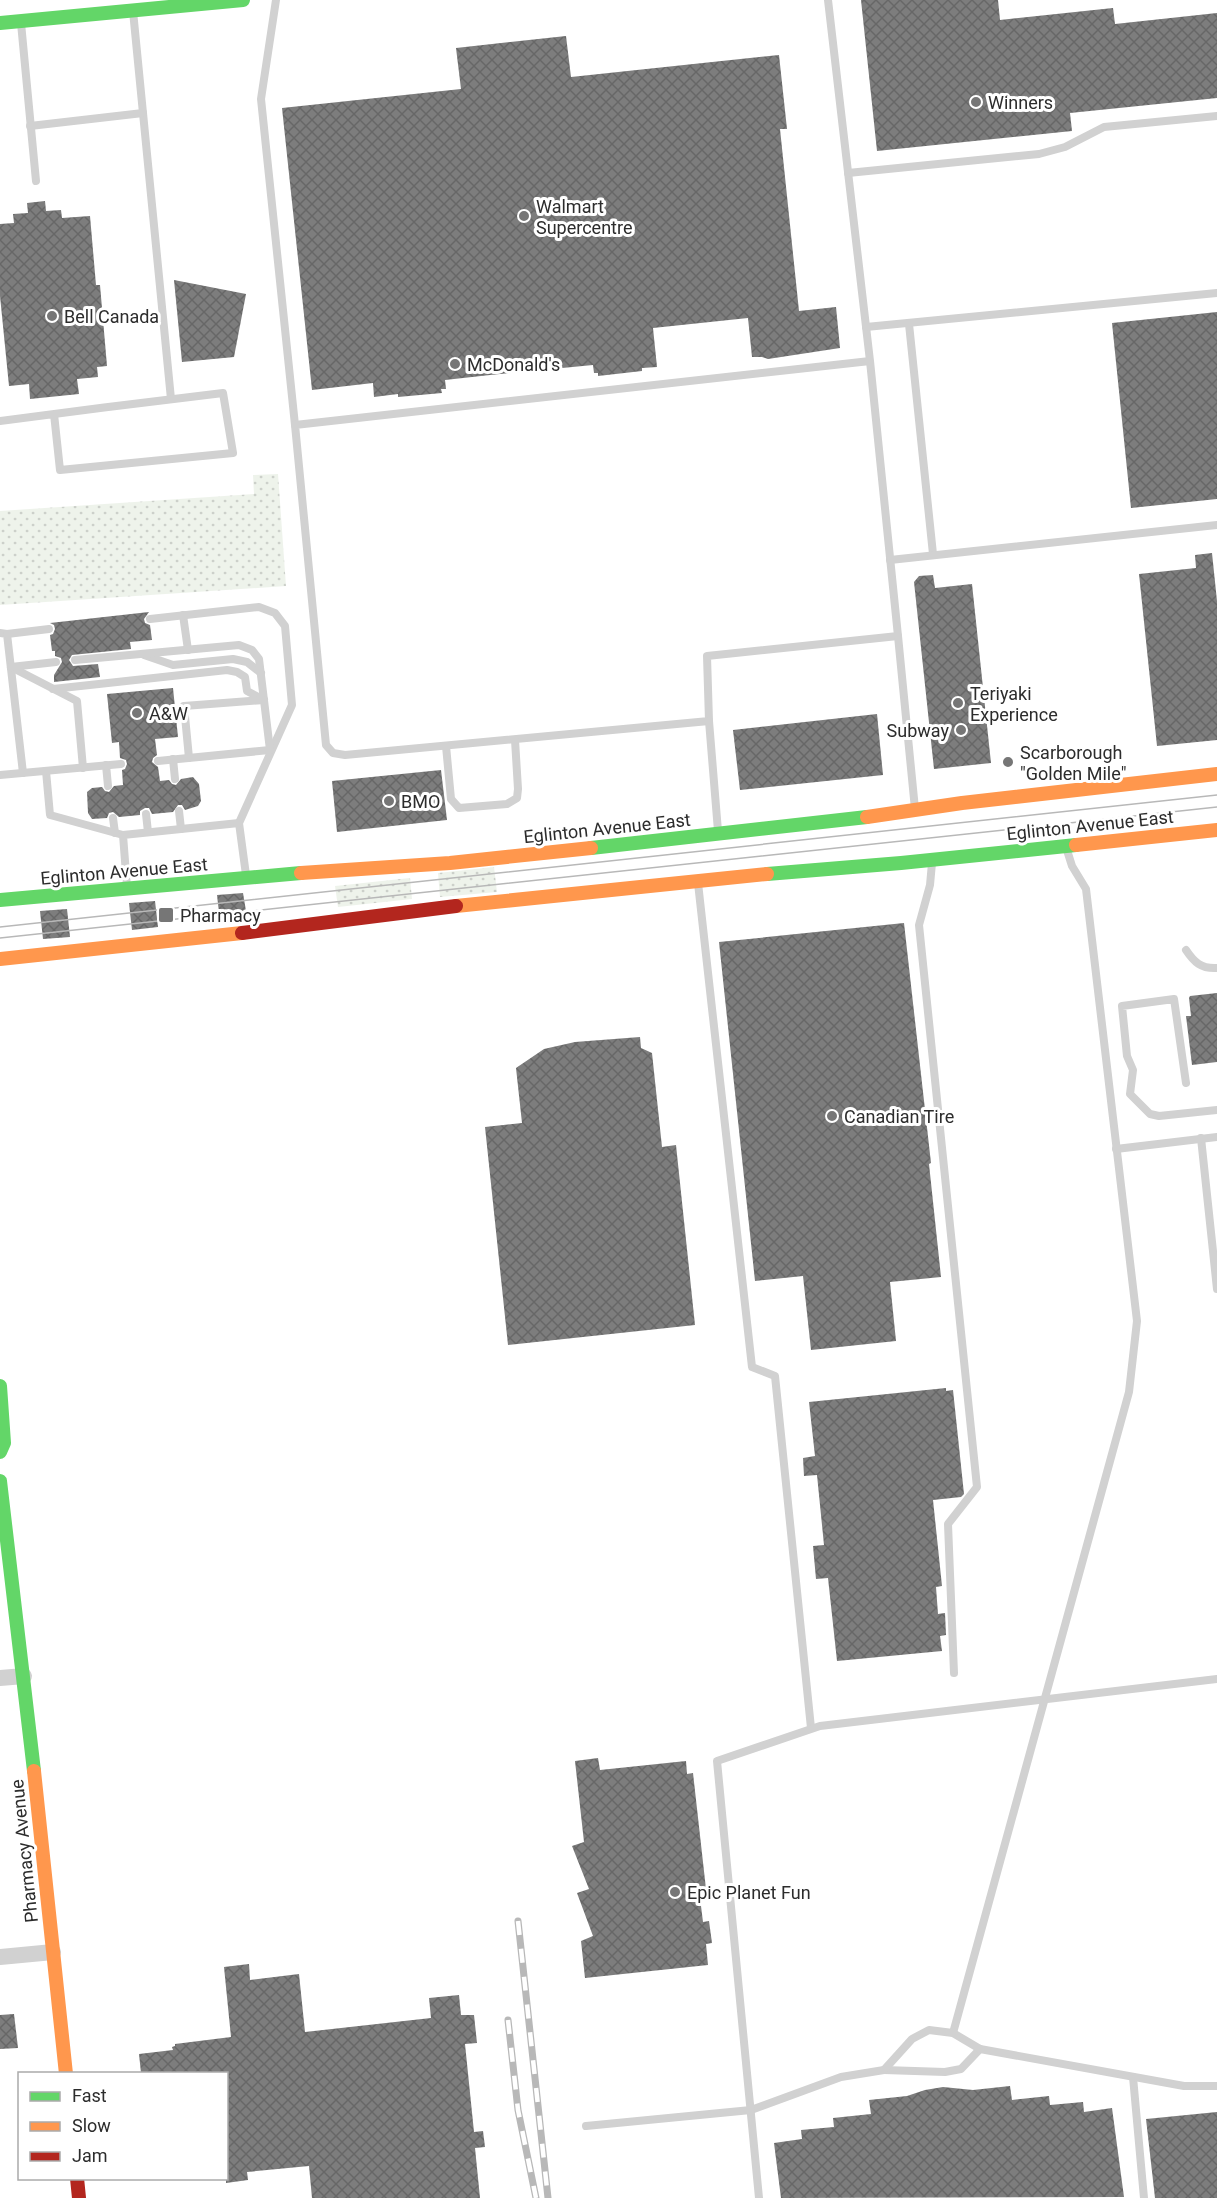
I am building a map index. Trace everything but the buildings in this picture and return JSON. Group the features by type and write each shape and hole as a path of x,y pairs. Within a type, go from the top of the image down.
{"main road":[{"path":"0,23 93,11 133,10 243,0"},
{"name":"Eglinton Avenue East","path":"0,900 322,871 425,866 862,818 915,809 1217,774"},
{"name":"Eglinton Avenue East","path":"0,959 213,937 455,906 697,880 932,860 1217,830"},
{"path":"0,1386 1,1446"},
{"name":"Pharmacy Avenue","path":"0,1481 24,1676 66,2072"},
{"path":"77,2180 79,2198"}],"street":[{"path":"0,1678 24,1676"},
{"path":"0,1957 53,1952"}],"lane":[{"path":"276,0 261,99 326,745 333,753 345,755 709,721"},
{"path":"828,0 870,361 915,809"},
{"path":"133,10 171,399"},
{"path":"21,21 36,180"},
{"path":"30,126 143,113"},
{"path":"848,173 1039,153 1065,147 1104,127 1217,116"},
{"path":"866,327 1217,293"},
{"path":"909,324 933,554"},
{"path":"295,425 870,361"},
{"path":"0,421 54,414 171,399 224,393 233,453 60,470 54,414"},
{"path":"890,560 1217,525"},
{"path":"150,619 259,607 275,613 285,626 292,705 239,823 246,878"},
{"path":"183,615 188,650"},
{"path":"22,773 11,667 4,634 49,630"},
{"path":"718,834 709,721 707,656 898,636"},
{"path":"75,660 240,645 252,650 259,659 270,750"},
{"path":"142,654 173,665 233,659 247,662 261,672"},
{"path":"11,667 56,662"},
{"path":"11,667 77,701 83,768"},
{"path":"53,689 227,670 245,677 247,691 264,700"},
{"path":"189,758 184,706 264,700"},
{"path":"446,746 451,799 459,808 507,804 517,798 515,740"},
{"path":"158,761 270,750"},
{"path":"173,759 175,779"},
{"path":"0,775 121,764"},
{"path":"105,765 108,786"},
{"path":"46,771 50,816 119,834 239,823"},
{"path":"179,811 181,829"},
{"path":"146,814 148,832"},
{"path":"113,818 119,834 127,888"},
{"path":"953,2033 1129,1392 1137,1321 1086,890 1072,866 1066,846"},
{"path":"932,860 930,885 919,925 977,1487 948,1524 954,1673"},
{"path":"697,880 752,1367 775,1376 811,1728"},
{"path":"1186,950 1195,963 1209,969 1217,968"},
{"path":"1186,1083 1174,999 1122,1006 1127,1056 1133,1070 1130,1094 1150,1114 1160,1116 1217,1110"},
{"path":"1116,1149 1217,1137"},
{"path":"1201,1138 1217,1289"},
{"path":"759,2198 717,1761 811,1728 1217,1679"},
{"path":"885,2070 912,2040 929,2030 953,2033 980,2049 1184,2086 1217,2086"},
{"path":"586,2127 750,2110 841,2077 885,2070 945,2072 961,2069 980,2049"},
{"path":"1133,2077 1144,2198"}],"shaded area":[{"path":"278,474 286,586 0,605 0,511 254,494 253,475"},
{"path":"494,867 497,892 440,897 438,873"},
{"path":"410,878 412,899 338,907 335,886"}],"tram line":[{"path":"0,927 1217,795"},
{"path":"0,938 1217,807"}],"railway":[{"path":"518,1921 548,2198"},
{"path":"508,2020 518,2110 536,2198"}],"traffic: fast":[{"path":"0,23 243,0"},
{"path":"591,848 867,817"},
{"path":"767,874 1076,845"},
{"path":"0,900 301,873"},
{"path":"0,1386 4,1443 0,1452"},
{"path":"0,1481 34,1771"}],"traffic: slow":[{"path":"867,817 962,803 1217,774"},
{"path":"1076,845 1217,830"},
{"path":"301,873 450,863 591,848"},
{"path":"456,906 767,874"},
{"path":"0,959 242,933"},
{"path":"34,1771 66,2072"}],"traffic: jam":[{"path":"242,933 456,906"},
{"path":"77,2180 79,2198"}],"place":[{"name":"Winners","path":"976,102"},
{"name":"Walmart Supercentre","path":"524,216"},
{"name":"Bell Canada","path":"52,316"},
{"name":"McDonald's","path":"455,364"},
{"name":"Teriyaki Experience","path":"958,703"},
{"name":"A&W","path":"137,713"},
{"name":"Subway","path":"961,730"},
{"name":"Scarborough \"Golden Mile\"","path":"1008,762"},
{"name":"BMO","path":"389,801"},
{"name":"Pharmacy","path":"166,915"},
{"name":"Canadian Tire","path":"832,1116"},
{"name":"Epic Planet Fun","path":"675,1892"}]}
